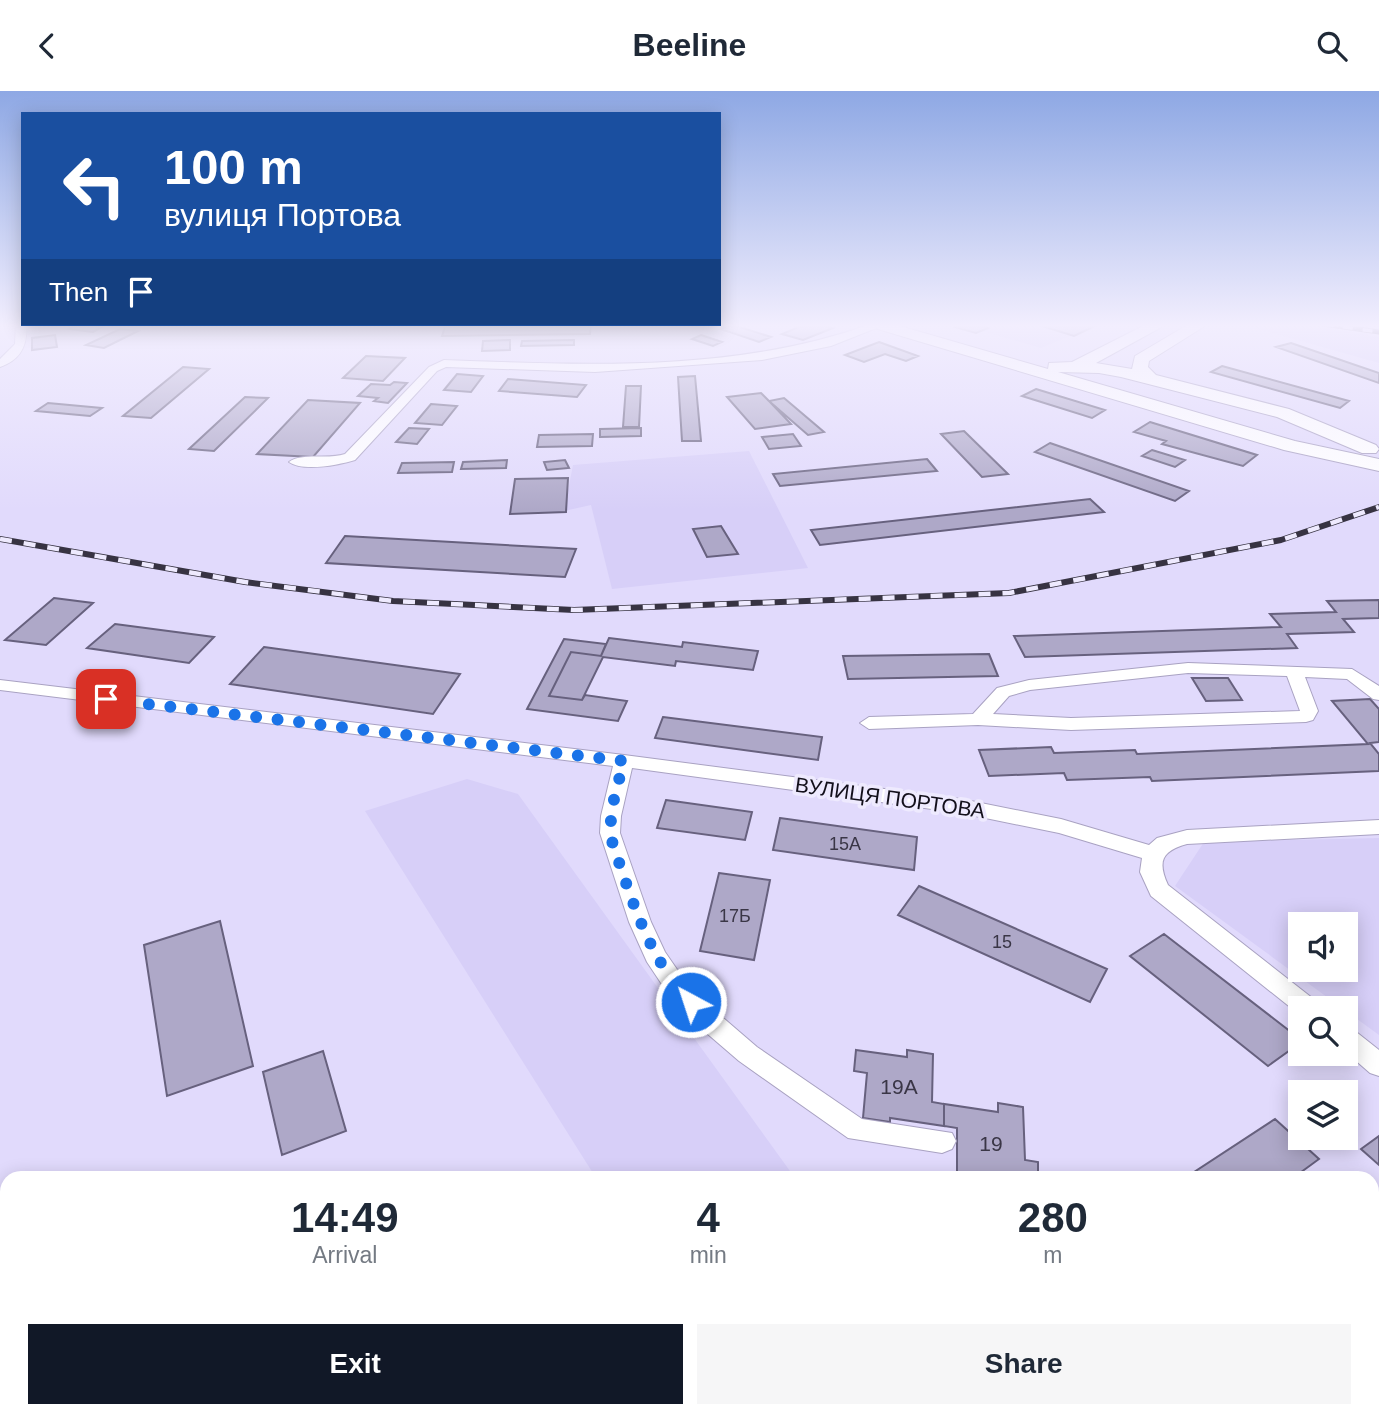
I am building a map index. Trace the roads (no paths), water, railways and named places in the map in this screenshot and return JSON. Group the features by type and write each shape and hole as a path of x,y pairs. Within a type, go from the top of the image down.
{"main road":[{"path":"1106,386 1291,446 1373,457"},
{"path":"1179,386 1283,413 1323,428 1373,457"},
{"path":"1291,446 1308,444 1322,438 1323,428"}],"street":[{"path":"296,462 336,462 351,457 417,386"},
{"path":"978,719 1003,692 1030,685 1188,668 1352,674 1379,695"},
{"path":"869,723 978,719 1071,724 1306,716 1309,711 1294,671"},
{"name":"ВУЛИЦЯ ПОРТОВА","path":"0,685 624,761 961,806 1061,826 1153,853"},
{"path":"624,761 611,816 610,833 650,945 677,988 705,1017 748,1054 857,1131 942,1141"},
{"path":"1292,996 1159,890 1151,872 1153,853 1164,843 1187,837 1379,827"},
{"path":"1358,1048 1379,1065"}],"railway":[{"path":"0,539 245,582 393,601 574,610 1009,593 1281,540 1379,507"}]}
